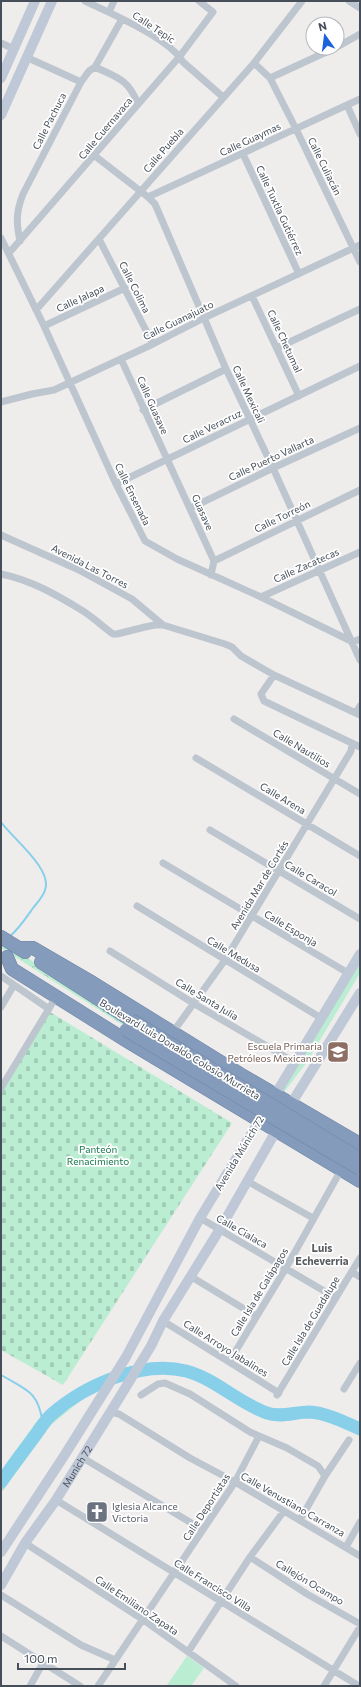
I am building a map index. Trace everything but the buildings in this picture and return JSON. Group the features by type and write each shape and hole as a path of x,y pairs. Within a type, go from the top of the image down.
{"highway":[{"name":"Boulevard Luis Donaldo Colosio Murrieta","path":"10,943 128,1025 360,1169"},
{"path":"10,943 33,948 88,980 275,1095 360,1144"},
{"name":"Boulevard Luis Donaldo Colosio Murrieta","path":"4,956 360,1158"},
{"path":"4,956 12,969 56,997 360,1181"},
{"path":"221,1098 232,1097 240,1092 243,1084 240,1074"},
{"name":"Avenida Múnich 72","path":"259,1121 275,1095"},
{"name":"Avenida Múnich 72","path":"276,1131 291,1104"},
{"path":"302,1145 298,1136 301,1126 307,1121 320,1121"}],"main road":[{"path":"1,78 34,1"},
{"path":"1,115 52,1"},
{"name":"Avenida Múnich 72","path":"275,1095 360,954"},
{"name":"Avenida Múnich 72","path":"291,1104 360,993"},
{"name":"Avenida Múnich 72","path":"126,1357 200,1218 259,1121"},
{"name":"Avenida Múnich 72","path":"151,1346 163,1321 220,1229 276,1131"},
{"name":"Munich 72","path":"1,1585 25,1543 56,1500 83,1458 151,1346"},
{"name":"Munich 72","path":"1,1552 64,1456 100,1396 126,1357"}],"street":[{"name":"Calle Tepic","path":"85,1 157,38 180,56 183,62 223,97"},
{"path":"109,12 114,1"},
{"name":"Calle Cuernavaca","path":"9,253 180,56 213,12 199,1"},
{"name":"Calle Puebla","path":"36,310 254,63 302,1"},
{"path":"349,1 360,8"},
{"name":"Calle Pachuca","path":"20,241 16,222 18,208 23,194 81,82 89,71 95,66 122,19"},
{"path":"345,42 360,34"},
{"path":"1,43 14,49"},
{"path":"270,78 317,56"},
{"path":"26,57 81,82"},
{"name":"Calle Culiacán","path":"254,63 270,78 357,247 360,262"},
{"path":"95,66 130,86 138,104"},
{"name":"Calle Guaymas","path":"148,197 243,154 360,98"},
{"path":"347,105 360,134"},
{"name":"Calle Tuxtla Gutiérrez","path":"243,154 299,274"},
{"name":"Calle Mexicali","path":"94,156 155,204 249,419 320,570 356,640 360,660"},
{"name":"Calle Ensenada","path":"1,238 44,326 116,484 145,541 177,559 211,575 356,640"},
{"name":"Calle Colima","path":"99,239 153,344"},
{"name":"Calle Guanajuato","path":"1,402 54,390 357,247"},
{"name":"Calle Jalapa","path":"44,326 125,288"},
{"name":"Calle Chetumal","path":"252,296 299,396"},
{"path":"277,348 360,309"},
{"name":"Calle Guasave","path":"121,359 143,410 167,459"},
{"name":"Calle Veracruz","path":"116,484 360,366"},
{"path":"143,410 226,369"},
{"name":"Calle Puerto Vallarta","path":"191,508 360,428"},
{"name":"Guasave","path":"167,459 191,508 214,561"},
{"name":"Calle Torreón","path":"214,561 360,490"},
{"name":"Avenida Las Torres","path":"1,535 80,570 132,599 163,625"},
{"name":"Calle Zacatecas","path":"261,597 360,552"},
{"path":"211,575 214,561"},
{"name":"Avenida Las Torres","path":"1,574 19,578 34,584 83,611 113,634 155,625 163,625 232,647 241,656 274,675 358,714"},
{"path":"274,675 261,694 264,701 360,747"},
{"path":"358,714 360,706"},
{"name":"Calle Nautilios","path":"234,719 360,794"},
{"name":"Avenida Mar de Cortés","path":"173,1032 225,960 351,751 352,743"},
{"name":"Calle Arena","path":"196,758 360,856"},
{"name":"Calle Caracol","path":"210,830 360,919"},
{"name":"Calle Esponja","path":"163,862 348,973"},
{"name":"Calle Medusa","path":"137,906 321,1018"},
{"name":"Calle Santa Julia","path":"110,951 294,1062"},
{"path":"1,976 49,1009"},
{"path":"1,1007 14,985"},
{"path":"1,1088 56,997"},
{"name":"Calle Isla de Galápagos","path":"229,1362 286,1268 341,1170"},
{"path":"247,1181 313,1218"},
{"name":"Calle Cialaca","path":"200,1218 336,1298"},
{"name":"Calle Isla de Guadalupe","path":"278,1394 360,1258"},
{"path":"352,1272 360,1277"},
{"path":"190,1276 256,1316"},
{"name":"Calle Arroyo Jabalines","path":"163,1321 278,1394"},
{"path":"344,1388 360,1364"},
{"path":"141,1395 158,1384 165,1383 190,1394 250,1432 287,1448 318,1466 325,1476"},
{"name":"Calle Venustiano Carranza","path":"110,1412 119,1414 190,1458 235,1482 360,1556"},
{"name":"Calle Deportistas","path":"98,1686 235,1482 260,1436"},
{"path":"300,1520 325,1476 349,1440"},
{"path":"83,1458 203,1530"},
{"name":"Calle Francisco Villa","path":"56,1500 222,1603 360,1686"},
{"path":"188,1652 222,1603 250,1557 284,1511"},
{"path":"346,1547 360,1522"},
{"name":"Calle Emiliano Zapata","path":"25,1543 142,1619 236,1686"},
{"name":"Callejón Ocampo","path":"250,1557 307,1594 360,1624"},
{"path":"1,1594 81,1644 115,1660"},
{"path":"324,1686 360,1627"},
{"path":"1,1636 80,1686"},
{"path":"30,1686 43,1663"}],"green space":[{"path":"1,942 159,1038 131,1030 1,948"},
{"path":"360,954 360,973 307,1062 282,1095 279,1096"},
{"name":"Panteón Renacimiento","path":"50,1012 232,1123 63,1385 1,1350 1,1094"},
{"path":"139,1371 113,1385 86,1396 51,1425 1,1493 1,1471 37,1421 55,1403 83,1385 111,1372"},
{"path":"187,1656 204,1668 191,1686 168,1686 167,1685"}],"waterway":[{"path":"1,822 37,863 46,882 45,890 41,897 19,927 9,937"},
{"path":"1,1482 46,1421 65,1403 97,1385 133,1372 151,1369 169,1368 186,1371 197,1375 217,1385 256,1409 267,1413 277,1415 304,1412 322,1414 360,1429"},
{"path":"1,1375 25,1389 35,1398 41,1413 43,1424"}],"place":[{"name":"Escuela Primaria Petróleos Mexicanos","path":"338,1052"},
{"name":"Iglesia Alcance Victoria","path":"97,1512"}],"district":[{"name":"Luis Echeverria","path":"322,1254"}]}
